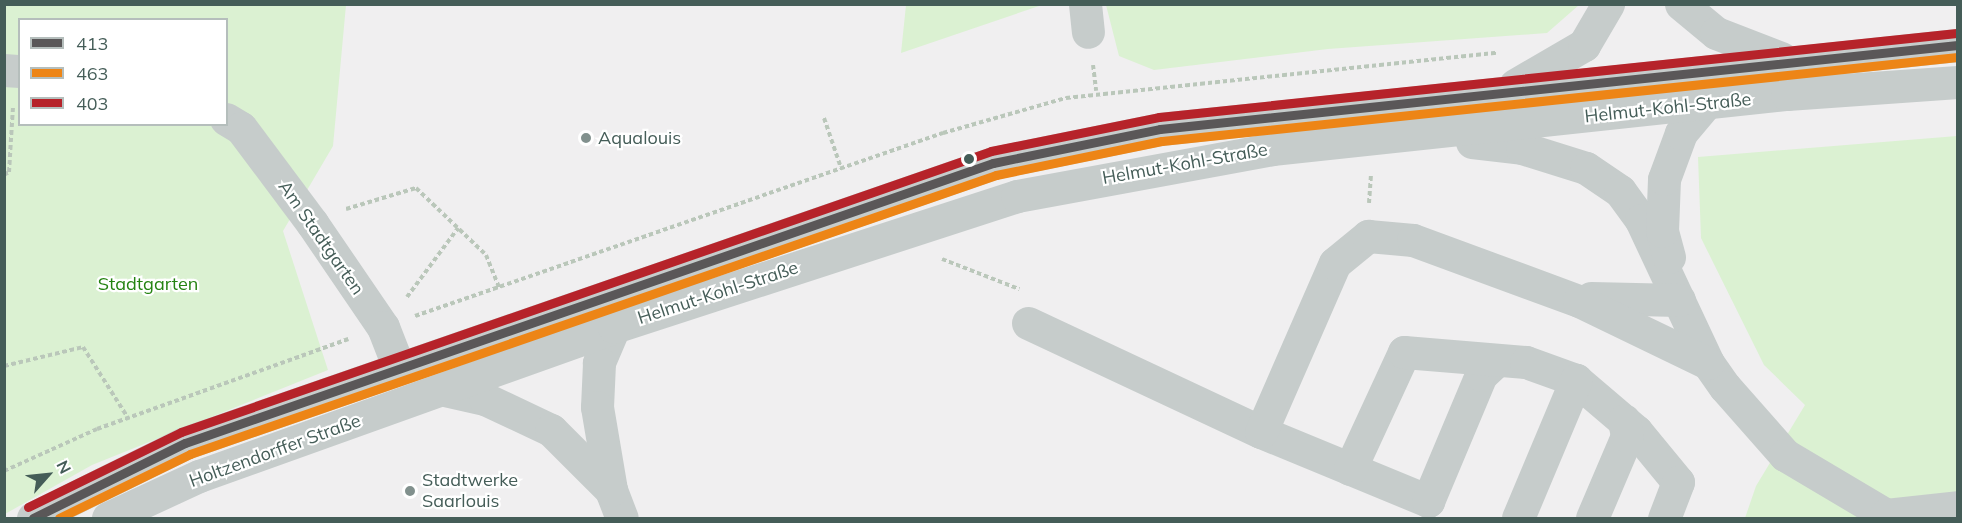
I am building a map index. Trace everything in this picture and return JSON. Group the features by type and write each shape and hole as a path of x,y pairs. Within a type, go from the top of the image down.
{"street":[{"path":"1505,90 1584,45 1608,4"},
{"path":"1681,4 1716,33 1785,60"},
{"name":"Helmut-Kohl-Straße","path":"504,332 889,197 1077,143 1505,90 1785,60 1958,45"},
{"name":"Helmut-Kohl-Straße","path":"444,390 614,327 1017,196 1161,167 1411,134 1703,107 1787,94 1958,82"},
{"path":"1679,300 1662,231 1664,179 1681,133 1703,107"},
{"name":"Am Stadtgarten","path":"228,120 241,128 312,223 383,327 399,368"},
{"path":"1411,134 1522,148 1586,168 1620,191 1679,300 1708,363 1785,455 1888,517 1953,505"},
{"path":"1261,432 1335,263 1368,236 1413,240 1580,301 1708,363"},
{"path":"1580,301 1679,300"},
{"path":"1028,308 1261,432 1428,501 1481,375 1494,363"},
{"path":"614,327 599,363 597,407 616,504"},
{"name":"Holtzendorffer Straße","path":"33,519 185,443 504,332"},
{"path":"1350,469 1404,352 1494,363 1526,362 1576,380 1624,420 1678,482 1664,519"},
{"path":"1518,519 1576,380"},
{"path":"444,390 485,399 551,430 616,504"},
{"name":"Holtzendorffer Straße","path":"108,519 199,476 444,390"},
{"path":"1592,519 1627,436 1624,420"}],"path":[{"path":"4,471 128,418 943,133 1096,92 1501,53"},
{"path":"4,175 9,172 11,110 18,102"},
{"path":"824,118 841,168"},
{"path":"312,223 368,200 416,188 486,255 499,287"},
{"path":"418,315 406,296 458,228"},
{"path":"929,262 955,254"},
{"path":"940,259 1028,308"},
{"path":"4,366 83,346 128,418"}],"green space":[{"path":"906,4 1042,5 901,53"},
{"path":"1106,4 1579,5 1547,33 1328,49 1154,70 1119,56"},
{"name":"Stadtgarten","path":"5,5 346,5 333,146 283,231 328,370 92,465 5,514"},
{"path":"1957,136 1957,518 1745,518 1756,486 1805,405 1764,365 1701,238 1698,157"}],"transit line":[{"name":"403","path":"28,507 181,432 991,151 1159,117 1957,33"},
{"name":"413","path":"33,518 185,443 993,163 1160,129 1958,45"},
{"name":"463","path":"59,518 190,454 996,175 1162,141 1958,57"}],"place":[{"name":"Aqualouis","path":"586,138"},
{"name":"Stadtwerke Saarlouis","path":"410,491"}]}
